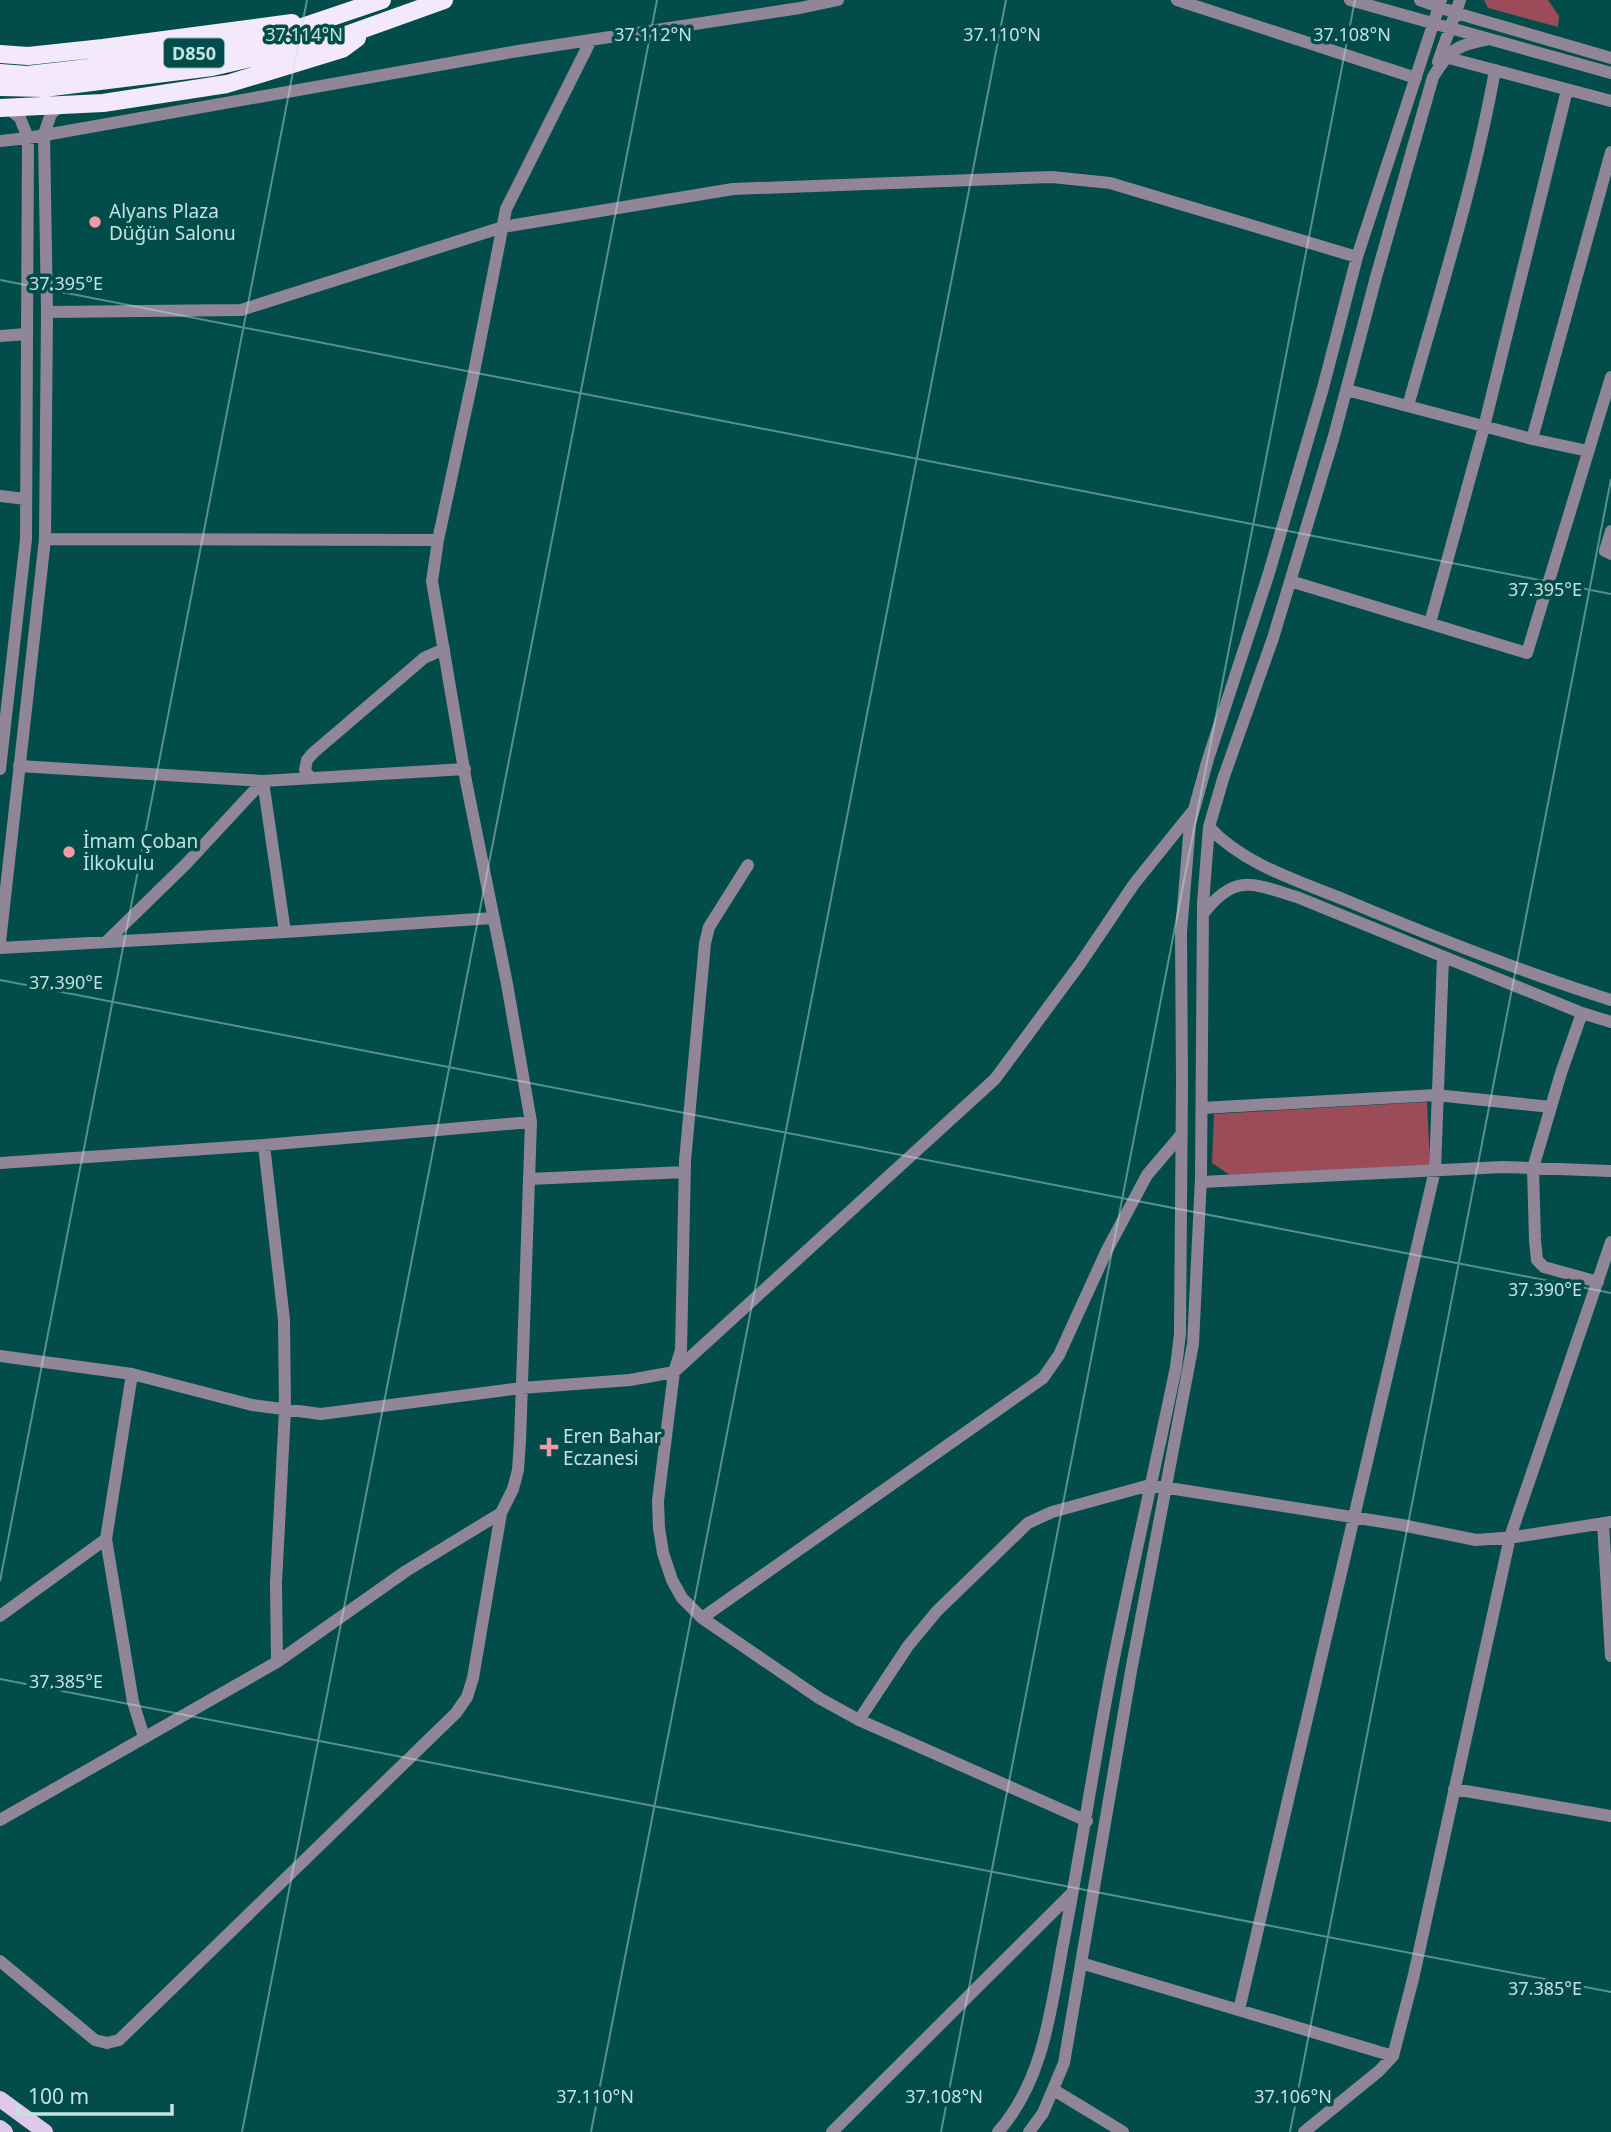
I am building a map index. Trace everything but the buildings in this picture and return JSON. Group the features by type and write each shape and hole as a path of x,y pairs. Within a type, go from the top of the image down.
{"highway":[{"name":"D850","path":"0,73 27,75 88,68 252,44 382,0"},
{"name":"D850","path":"0,87 44,88 212,66 338,38 444,0"},
{"path":"0,54 27,56 103,48 320,20"},
{"path":"4,108 103,103 228,84 342,49 377,24"}],"main road":[{"path":"0,2099 45,2132"},
{"path":"0,2128 5,2132"}],"street":[{"path":"0,141 838,0"},
{"path":"1177,0 1416,78"},
{"path":"1350,0 1611,73"},
{"path":"1420,0 1458,6 1611,58"},
{"path":"998,2132 1011,2117 1028,2087 1044,2038 1087,1821 1111,1674 1176,1367 1180,1334 1181,932 1189,836 1194,811 1208,759 1268,576 1323,388 1357,257 1440,4"},
{"path":"1029,2132 1043,2113 1064,2063 1131,1671 1193,1345 1201,1182 1203,914 1209,827 1290,582 1347,390 1433,77 1458,6"},
{"path":"1433,77 1445,57 1457,48 1489,39"},
{"path":"0,1961 94,2040 107,2043 119,2040 456,1713 467,1697 473,1678 501,1513 513,1489 518,1469 531,1122 464,769 432,581 438,540 506,209 591,40"},
{"path":"1445,57 1611,101"},
{"path":"1408,406 1461,214 1495,70"},
{"path":"1430,623 1484,427 1567,90"},
{"path":"0,942 45,539 47,312 44,134 51,114 60,106"},
{"path":"0,769 3,708 26,539 28,138 20,118 4,108"},
{"path":"1531,439 1611,152"},
{"path":"47,312 241,310 503,227 733,189 1052,177 1111,183 1357,257"},
{"path":"0,336 27,334"},
{"path":"1290,582 1527,653 1611,377"},
{"path":"1347,390 1531,439 1588,451"},
{"path":"0,495 26,499"},
{"path":"1611,531 1605,551 1611,554"},
{"path":"45,539 438,540"},
{"path":"310,778 305,770 307,760 313,752 424,658 444,649"},
{"path":"3,708 26,710"},
{"path":"19,766 263,781 464,769"},
{"path":"263,781 285,932"},
{"path":"106,942 186,864 263,781"},
{"path":"0,1356 132,1374 252,1405 321,1415 521,1388 630,1380 674,1372 995,1079 1080,964 1134,884 1194,811"},
{"path":"1209,827 1237,852 1270,868 1506,965 1611,1000"},
{"path":"748,865 709,927 705,943 685,1172 681,1350 674,1372 659,1501 663,1553 672,1580 682,1598 702,1618 820,1698 859,1720 1087,1821"},
{"path":"1255,884 1255,867 1270,868"},
{"path":"1203,914 1215,898 1235,885 1255,884 1297,897 1582,1013 1611,1022"},
{"path":"0,948 493,918"},
{"path":"1239,2010 1435,1170 1443,957"},
{"path":"1582,1013 1533,1168 1537,1260 1554,1271 1598,1282"},
{"path":"1202,1108 1436,1095 1551,1107"},
{"path":"0,1163 264,1145 531,1122"},
{"path":"702,1618 1043,1378 1059,1356 1107,1250 1147,1175 1181,1135"},
{"path":"264,1145 284,1320 285,1410 276,1583 277,1662"},
{"path":"1201,1182 1435,1170 1533,1168 1611,1171"},
{"path":"529,1179 685,1172"},
{"path":"1304,2132 1379,2071 1393,2056 1413,1979 1510,1537 1611,1242"},
{"path":"132,1374 106,1539 133,1702 144,1737"},
{"path":"859,1720 908,1646 937,1611 1028,1523 1052,1512 1150,1485 1476,1540 1607,1523 1611,1656"},
{"path":"0,1820 277,1662 406,1571 501,1513"},
{"path":"0,1616 106,1539"},
{"path":"1454,1789 1611,1816"},
{"path":"832,2132 1073,1892"},
{"path":"1081,1963 1393,2056"},
{"path":"1054,2090 1123,2132"}],"shaded area":[{"path":"1484,0 1548,0 1559,16 1558,27 1488,8"},
{"path":"1427,1102 1430,1165 1230,1175 1212,1163 1214,1114"}],"place":[{"name":"Alyans Plaza Düğün Salonu","path":"95,222"},
{"name":"İmam Çoban İlkokulu","path":"69,852"},
{"name":"Eren Bahar Eczanesi","path":"549,1447"}]}
